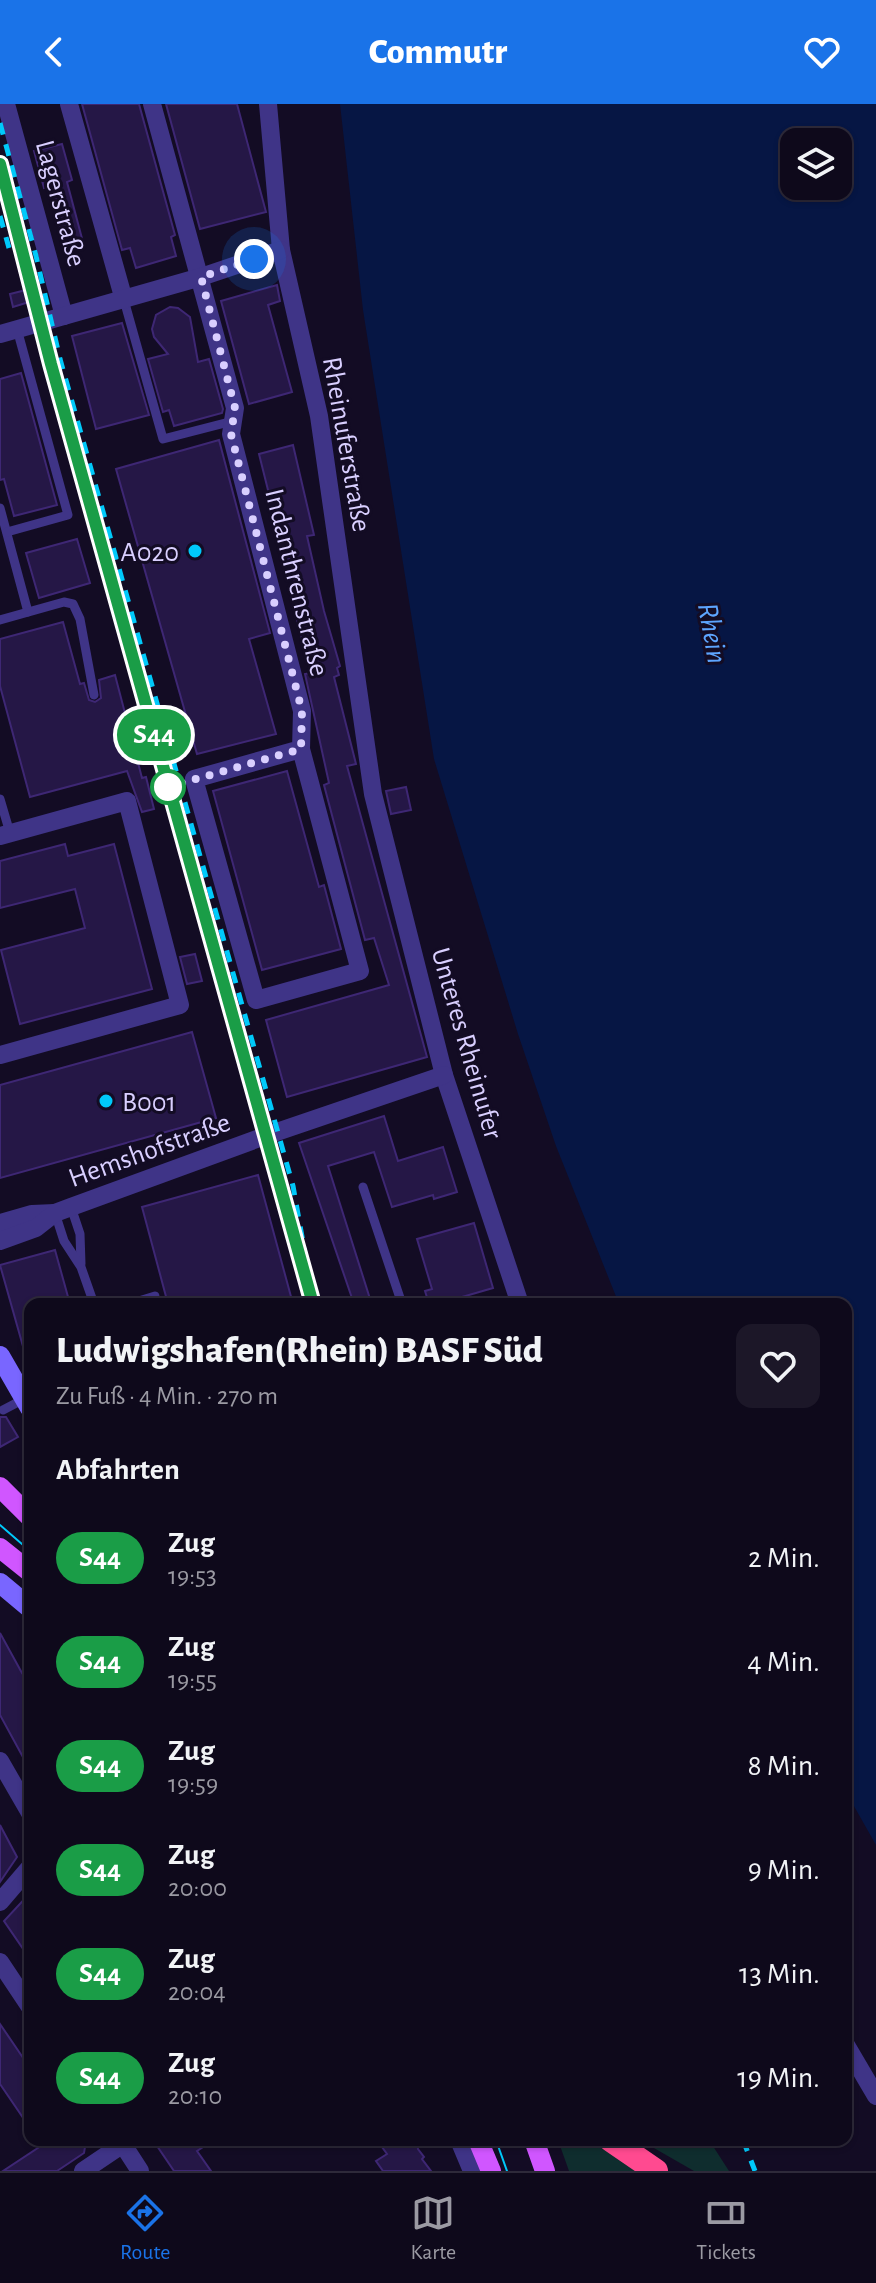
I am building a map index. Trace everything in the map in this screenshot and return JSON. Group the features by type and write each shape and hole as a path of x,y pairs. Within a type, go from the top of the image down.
{"highway":[{"path":"620,2146 656,2171"}],"main road":[{"path":"0,1356 24,1399"},
{"path":"0,1487 24,1511"},
{"path":"0,1548 24,1567"},
{"path":"3,1592 24,1604"},
{"path":"481,2146 491,2171"},
{"path":"536,2146 545,2171"}],"street":[{"name":"Lagerstraße","path":"6,104 64,316"},
{"path":"69,104 124,300"},
{"name":"Indanthrenstraße","path":"152,104 235,408 231,434 302,711 301,749 360,971 256,1000 194,779 301,749"},
{"name":"Rheinuferstraße","path":"268,104 281,250 319,416 373,794"},
{"path":"8,332 201,277 281,250"},
{"name":"Unteres Rheinufer","path":"373,794 444,1075 518,1298"},
{"path":"0,1055 180,1005 127,801 5,835"},
{"name":"Hemshofstraße","path":"0,1223 63,1210 444,1075"},
{"name":"Hemshofstraße","path":"0,1241 36,1228 63,1210"},
{"path":"0,1761 24,1803"},
{"path":"0,1902 24,1874"},
{"path":"0,1962 24,1998"},
{"path":"852,2055 876,2096"},
{"path":"83,2171 117,2146"},
{"path":"127,2146 140,2171"},
{"path":"462,2146 472,2171"}],"lane":[{"path":"124,300 163,439 233,421"},
{"path":"7,532 68,515 8,332"},
{"path":"0,508 28,612"},
{"path":"0,620 64,602 73,604 80,619 94,695"},
{"path":"0,799 5,835"},
{"path":"363,1187 400,1298"},
{"path":"63,1210 64,1241 81,1267 92,1298"},
{"path":"63,1210 80,1234 81,1267"},
{"path":"148,1298 155,1296"},
{"path":"3,1410 24,1405"}],"green space":[{"path":"560,2146 604,2146 635,2171 569,2171"},
{"path":"650,2146 713,2146 729,2171 694,2171"}],"water":[{"name":"Rhein","path":"340,104 876,104 876,1845 852,1803 852,1298 617,1298 556,1146 518,1034 434,759 363,310"}],"building":[{"path":"82,104 139,104 175,235 171,237 176,256 136,268 130,248 122,250"},
{"path":"166,104 237,104 266,212 200,229"},
{"path":"62,144 72,180 67,182 84,246 66,251 49,186 44,188 34,151"},
{"path":"277,285 280,301 268,305 292,392 249,404 221,301"},
{"path":"26,290 29,302 13,307 10,294"},
{"path":"170,307 178,308 190,317 198,362 209,359 223,409 222,413 174,426 169,410 163,412 148,359 168,354 154,337 152,329 156,315"},
{"path":"122,323 149,415 96,429 72,336"},
{"path":"21,373 57,505 14,516 4,479 0,480 0,379"},
{"name":"A020","path":"219,440 270,633 249,639 276,734 197,754 116,469"},
{"path":"293,445 314,535 307,536 340,666 337,668 339,675 334,677 356,764 347,766 427,1057 287,1097 266,1020 389,985 374,938 365,940 324,785 329,783 305,674 311,673 297,620 303,618 288,558 292,557 276,497 270,498 259,454"},
{"path":"77,539 90,583 39,598 26,553"},
{"path":"63,622 80,684 84,683 89,700 95,702 101,698 99,680 115,675 142,778 146,777 154,809 142,812 127,771 30,797 0,686 0,639"},
{"path":"287,771 319,887 324,885 341,949 262,970 213,791"},
{"path":"406,787 411,810 391,814 386,791"},
{"path":"65,844 68,856 114,844 152,989 20,1024 1,950 85,928 75,889 0,908 0,861"},
{"path":"195,954 202,981 187,984 180,957"},
{"name":"B001","path":"192,1032 216,1118 0,1178 0,1085"},
{"path":"384,1116 398,1161 443,1147 457,1192 434,1199 433,1195 392,1207 374,1152 328,1166 370,1298 352,1298 299,1143"},
{"path":"258,1175 291,1298 166,1298 142,1207"},
{"path":"474,1223 493,1288 459,1298 427,1298 425,1291 432,1289 417,1239"},
{"path":"55,1250 68,1298 24,1298 24,1350 0,1265"},
{"path":"0,1417 6,1417 18,1437 0,1447"},
{"path":"0,1633 24,1672 24,1759 0,1715"},
{"path":"0,1825 17,1857 0,1882"},
{"path":"24,1899 24,1950 4,1921"},
{"path":"0,2024 24,2059 24,2119 0,2084"},
{"path":"41,2146 85,2147 84,2153 57,2171 3,2171"},
{"path":"157,2146 205,2146 197,2151 211,2171 174,2171"},
{"path":"381,2146 418,2146 431,2171 383,2171 376,2161 387,2154"}],"tram line":[{"path":"0,1525 24,1546"},
{"path":"498,2146 507,2171"}],"railway":[{"path":"0,123 60,359 293,1186 313,1298"},
{"path":"0,216 9,248"},
{"path":"267,1141 288,1214"},
{"path":"745,2146 755,2171"}],"train":[{"name":"S44","path":"0,164 51,364 311,1298"}],"place":[{"name":"A020","path":"195,551"},
{"name":"B001","path":"106,1101"}],"route":[{"path":"168,787 301,749 302,711 231,434 235,408 201,277 254,259"}]}
